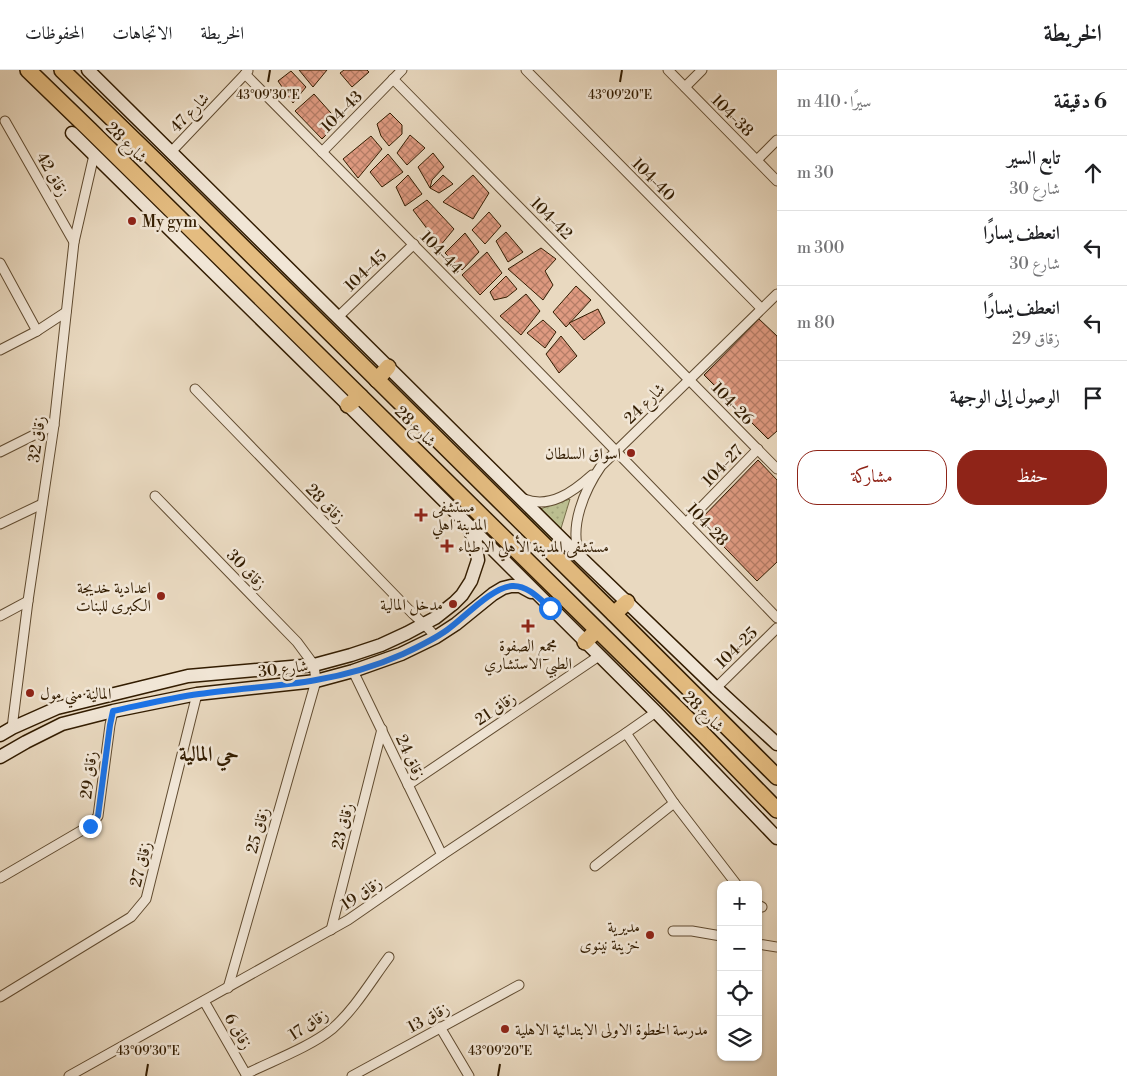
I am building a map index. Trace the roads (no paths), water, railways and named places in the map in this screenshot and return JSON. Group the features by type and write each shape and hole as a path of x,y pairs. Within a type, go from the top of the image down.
{"highway":[{"name":"شارع 28","path":"28,70 80,133 354,400 597,630 777,810"},
{"name":"شارع 28","path":"62,70 777,777"},
{"path":"377,380 388,367"},
{"path":"614,614 626,602"},
{"path":"586,642 597,630"},
{"path":"705,736 720,719"}],"main road":[{"path":"88,70 626,602 777,744"},
{"path":"80,133 94,155 354,400 467,525 656,712 777,838"},
{"name":"شارع 30","path":"0,735 58,708 188,676 314,665 381,645 424,624 446,610 462,595 471,581 478,560 475,542 467,525"},
{"name":"شارع 30","path":"0,757 62,724 113,711 198,694 316,680 353,672 401,654 436,637 503,588 520,586 527,589 550,608"}],"street":[{"name":"104-43","path":"322,152 402,70"},
{"name":"104-40","path":"526,70 762,308"},
{"name":"104-38","path":"668,70 777,181"},
{"path":"685,87 702,70"},
{"name":"شارع 47","path":"171,152 247,72"},
{"name":"104-44","path":"247,72 322,152 616,452"},
{"name":"104-42","path":"393,79 689,379"},
{"name":"زقاق 42","path":"5,121 74,242"},
{"path":"757,160 777,140"},
{"name":"زقاق 32","path":"12,728 28,601 54,425 74,242 94,155"},
{"name":"104-45","path":"338,317 414,244"},
{"path":"1,266 37,331"},
{"name":"شارع 24","path":"580,557 576,543 579,516 583,499 591,480 601,466 777,294"},
{"path":"0,350 37,331 66,312"},
{"name":"104-26","path":"689,379 777,469"},
{"name":"زقاق 28","path":"195,389 436,637"},
{"path":"0,452 54,425"},
{"name":"104-27","path":"686,523 758,449"},
{"name":"104-28","path":"616,452 777,618"},
{"path":"522,498 533,502 556,499 572,491 601,466"},
{"name":"زقاق 30","path":"155,496 297,642 314,665"},
{"path":"0,524 42,504"},
{"path":"0,616 28,601"},
{"name":"104-25","path":"716,688 777,628"},
{"name":"زقاق 21","path":"408,785 600,656"},
{"path":"314,665 316,680"},
{"name":"زقاق 24","path":"353,672 442,855"},
{"name":"زقاق 25","path":"228,988 316,680"},
{"name":"زقاق 27","path":"0,997 131,917 146,899 198,694"},
{"name":"زقاق 29","path":"0,878 90,826 98,816 113,711"},
{"name":"زقاق 19","path":"69,1076 348,920 656,712"},
{"name":"زقاق 23","path":"331,930 382,729"},
{"path":"626,734 674,804 734,881"},
{"path":"594,866 674,804"},
{"path":"673,931 692,931 717,935"},
{"path":"762,945 777,947"},
{"name":"زقاق 17","path":"247,1075 307,1045 330,1030 347,1014 389,957"},
{"name":"زقاق 13","path":"352,1076 519,985"},
{"name":"زقاق 6","path":"204,1001 247,1075"},
{"path":"440,1028 469,1076"}],"place":[{"name":"My gym","path":"132,221"},
{"name":"اسواق السلطان","path":"631,453"},
{"name":"مستشفى المدينة اهلي","path":"421,515"},
{"name":"مستشفى المدينة الأهلي الاطباء","path":"447,546"},
{"name":"اعدادية خديجة الكبرى للبنات","path":"161,596"},
{"name":"مدخل المالية","path":"453,604"},
{"name":"مجمع الصفوة الطبي الاستشاري","path":"528,626"},
{"name":"المالية مني مول","path":"30,693"},
{"name":"مديرية خزينة نينوى","path":"650,935"},
{"name":"مدرسة الخطوة الاولى الابتدائية الاهلية","path":"505,1029"}],"district":[{"name":"حي المالية","path":"209,754"}]}
